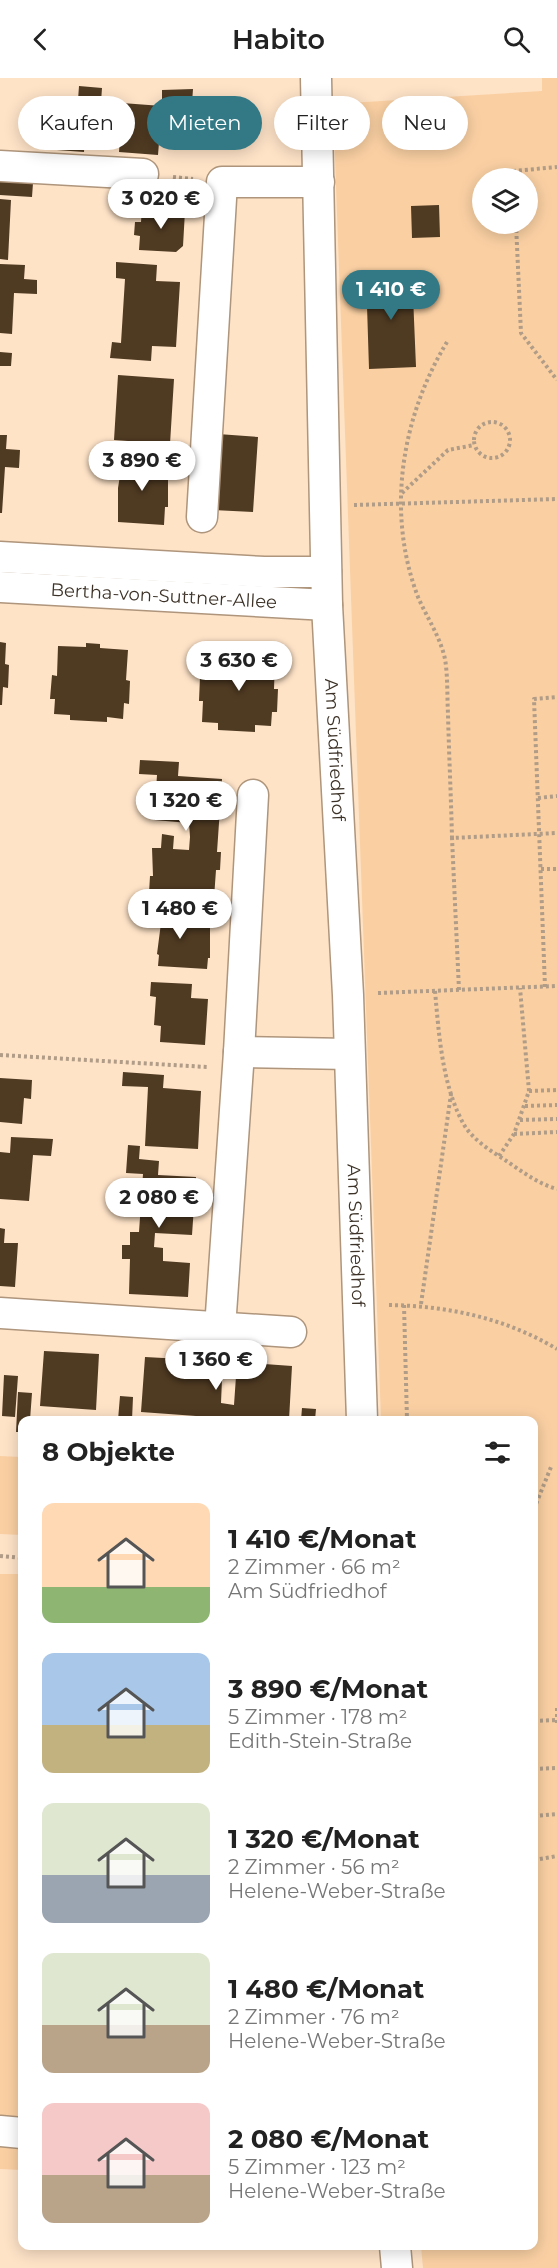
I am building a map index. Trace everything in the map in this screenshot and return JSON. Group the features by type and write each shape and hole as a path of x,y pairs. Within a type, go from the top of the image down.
{"street":[{"name":"Am Südfriedhof","path":"316,78 327,605 348,994 362,1416"},
{"path":"0,166 143,174"},
{"path":"202,517 222,182 319,182"},
{"name":"Bertha-von-Suttner-Allee","path":"0,556 264,572 326,572"},
{"name":"Bertha-von-Suttner-Allee","path":"0,587 327,605"},
{"path":"220,1328 253,795"},
{"path":"238,1060 349,1054"},
{"path":"0,1313 291,1332"},
{"path":"0,2131 18,2133"},
{"path":"395,2250 397,2268"}],"path":[{"path":"538,169 557,167"},
{"path":"143,174 222,182"},
{"path":"516,234 521,333 557,380"},
{"path":"447,342 430,370 418,401 404,452 400,505 403,543 418,597 437,632 445,661 459,990"},
{"path":"490,422 503,425 510,438 505,453 493,458 482,456 474,445 477,428 490,422"},
{"path":"401,494 440,455 457,447 474,445"},
{"path":"325,506 557,499"},
{"path":"545,987 534,699 557,698"},
{"path":"538,798 557,796"},
{"path":"452,838 557,833"},
{"path":"541,869 557,869"},
{"path":"348,994 557,986"},
{"path":"499,1156 514,1134 529,1091 520,988"},
{"path":"435,992 441,1048 451,1091 464,1124 487,1149 544,1185 557,1189"},
{"path":"0,1055 238,1060"},
{"path":"529,1091 557,1090"},
{"path":"421,1304 451,1091"},
{"path":"525,1106 557,1105"},
{"path":"520,1120 557,1119"},
{"path":"514,1134 557,1132"},
{"path":"359,1304 421,1304 490,1319 557,1349"},
{"path":"404,1305 407,1416"},
{"path":"538,1499 551,1467"},
{"path":"0,1557 18,1558"},
{"path":"557,1708 557,1726"},
{"path":"538,1720 557,1720"},
{"path":"538,1769 557,1768"},
{"path":"538,1816 557,1814"},
{"path":"538,1859 557,1856"}],"shaded area":[{"path":"542,78 557,78 557,2268 423,2268 421,2250 538,2250 538,1416 381,1416 335,150 370,150 370,102 382,101 382,150 468,150 468,96 462,96 542,91"},
{"path":"0,1456 18,1457 18,1535 0,1534"},
{"path":"0,1574 18,1574 18,2170 0,2169"}],"building":[{"path":"79,86 102,88 101,96 78,96"},
{"path":"193,89 192,96 162,96 162,90"},
{"path":"135,104 147,105 147,150 158,150 158,155 119,152 119,150 135,150"},
{"path":"57,150 84,150 84,152"},
{"path":"0,181 33,183 32,197 0,195"},
{"path":"0,199 11,200 8,260 0,259"},
{"path":"439,205 440,237 412,238 411,206"},
{"path":"142,207 185,211 183,246 176,252 139,250 140,236 134,235 135,222 141,222"},
{"path":"116,262 157,265 156,281 180,282 176,347 152,346 151,361 110,358 112,342 121,343 125,279 116,278"},
{"path":"0,264 25,265 24,279 37,280 37,294 14,293 12,334 0,333"},
{"path":"412,272 416,367 369,369 366,274"},
{"path":"0,352 12,353 11,366 0,366"},
{"path":"118,375 174,379 170,444 114,440"},
{"path":"218,434 258,437 253,512 213,510"},
{"path":"0,435 7,435 6,449 20,450 19,468 5,467 2,513 0,513"},
{"path":"123,457 160,459 159,473 168,473 168,507 165,507 164,525 118,522 118,488"},
{"path":"0,642 6,643 5,664 9,665 8,688 3,687 2,705 0,705"},
{"path":"86,643 100,644 100,648 128,650 126,680 130,681 129,704 124,703 123,719 107,717 107,722 70,720 70,715 54,714 55,699 50,699 52,675 57,676 58,646 86,647"},
{"path":"234,652 248,653 248,657 275,659 274,689 278,689 277,712 272,712 271,726 255,725 255,732 218,730 218,723 202,722 203,701 199,701 200,677 205,678 206,655 234,656"},
{"path":"140,760 179,762 178,776 222,779 217,852 221,852 220,870 216,870 214,898 149,893 150,876 153,876 152,848 161,848 162,834 174,836 173,849 189,850 190,837 189,823 154,820 157,775 139,774"},
{"path":"148,908 185,910 184,925 210,927 210,958 208,958 207,969 158,966 159,955 157,954 161,923 147,923"},
{"path":"151,982 192,984 191,998 208,999 205,1045 160,1042 161,1026 154,1025 156,997 150,996"},
{"path":"123,1072 164,1075 163,1088 201,1091 198,1149 145,1146 148,1087 122,1086"},
{"path":"0,1078 32,1080 31,1099 24,1098 22,1124 0,1122"},
{"path":"11,1137 53,1139 51,1156 33,1155 29,1201 0,1199 0,1152 10,1153"},
{"path":"128,1145 140,1146 139,1159 159,1161 158,1175 196,1177 192,1235 155,1233 154,1247 163,1248 163,1261 190,1263 188,1297 129,1294 130,1259 122,1259 122,1245 130,1245 130,1232 139,1232 143,1174 126,1173"},
{"path":"0,1228 5,1229 4,1243 18,1243 15,1287 0,1286"},
{"path":"44,1351 99,1354 96,1410 40,1406"},
{"path":"145,1357 200,1360 199,1378 222,1379 221,1403 234,1405 237,1362 292,1366 289,1416 196,1416 141,1412"},
{"path":"4,1375 18,1376 15,1417 2,1416"},
{"path":"18,1392 32,1393 30,1416 18,1416 18,1432 16,1432"},
{"path":"120,1396 133,1397 132,1416 118,1416"},
{"path":"302,1408 316,1409 315,1416 301,1416"}]}
